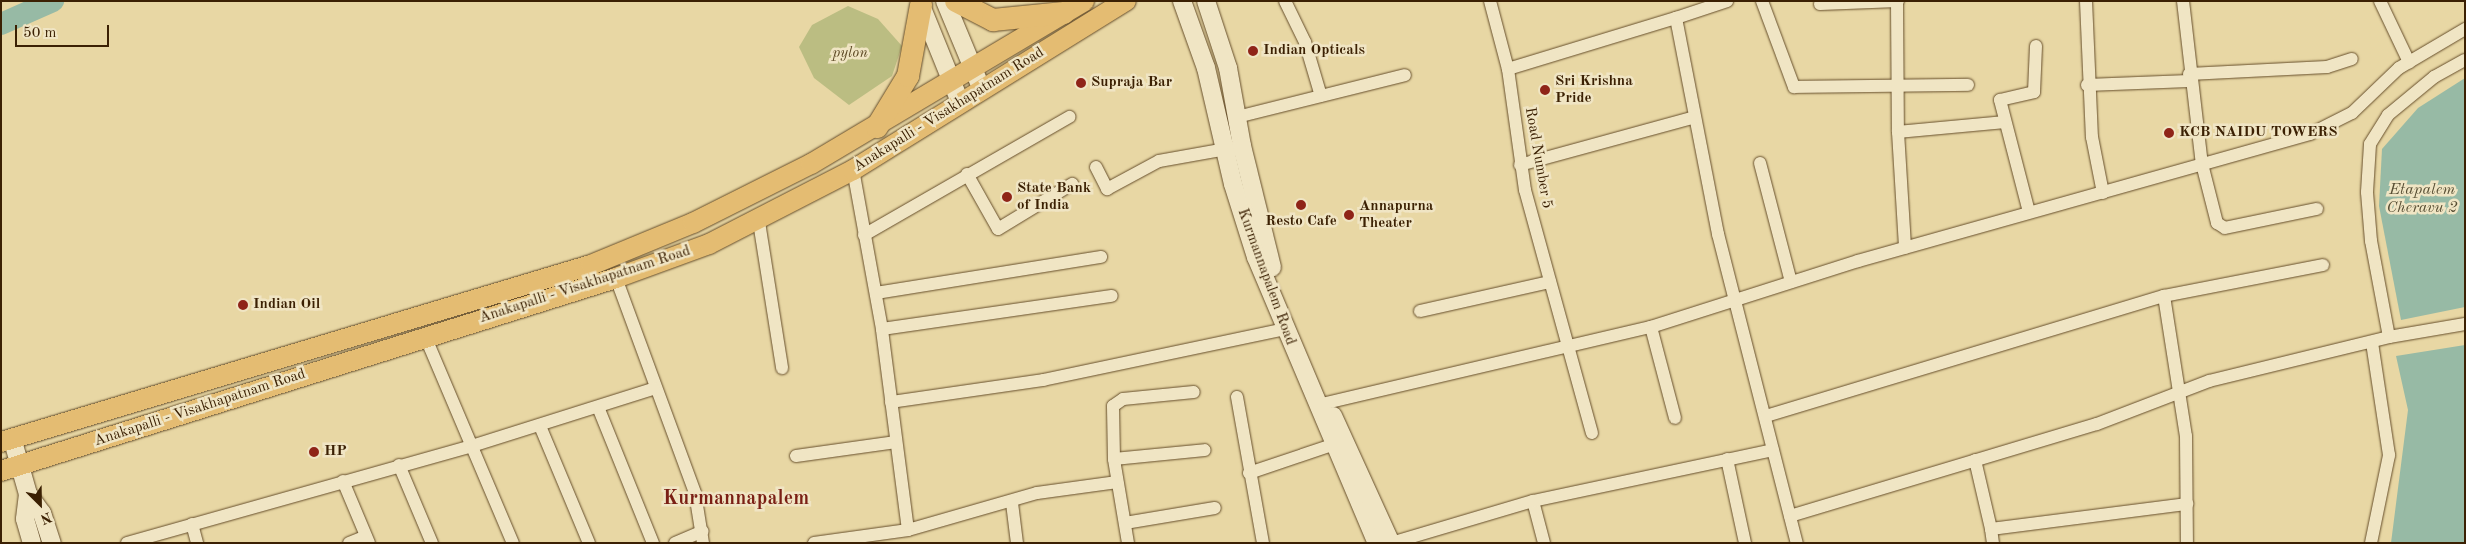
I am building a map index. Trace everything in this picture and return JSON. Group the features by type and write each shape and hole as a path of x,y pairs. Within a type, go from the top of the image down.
{"highway":[{"path":"956,1 993,20 1064,13"},
{"path":"877,127 908,76 920,3"}],"main road":[{"path":"945,1 982,90"},
{"name":"Anakapalli - Visakhapatnam Road","path":"7,440 591,264 754,194 877,127 1084,1"},
{"name":"Anakapalli - Visakhapatnam Road","path":"10,468 425,336 616,278 759,222 853,170 1126,1"},
{"name":"Kurmannapalem Road","path":"1182,1 1206,68 1224,149 1245,224 1284,329 1332,445 1377,543"},
{"path":"1206,1 1225,54 1261,234 1326,403 1391,543"},
{"path":"920,3 960,102"},
{"path":"7,440 10,468 42,513 52,543"},
{"path":"28,494 25,519 32,543"}],"street":[{"path":"1285,1 1305,42 1321,96"},
{"name":"Road Number 5","path":"1490,1 1508,69 1520,165 1592,433"},
{"path":"1508,69 1727,1"},
{"path":"1762,1 1794,88 1968,85"},
{"path":"1820,4 1897,1 1898,132 1905,248"},
{"path":"2086,1 2087,85 2103,193"},
{"path":"2182,1 2189,78 2202,164 2220,227 2317,209"},
{"path":"2380,1 2409,62"},
{"path":"1676,18 1695,117 1736,300 1797,543"},
{"path":"1326,403 1568,348 1651,327 1905,248 2103,193 2335,123 2409,62 2464,28"},
{"path":"2029,212 2000,100 2034,92 2036,46"},
{"path":"2087,85 2327,67 2352,59"},
{"path":"2388,337 2371,241 2366,174 2370,144 2388,115 2434,77 2465,60"},
{"path":"1237,117 1405,75"},
{"path":"864,235 967,174 1070,117"},
{"path":"1520,165 1695,117"},
{"path":"1898,132 2005,122"},
{"path":"1096,167 1107,189 1159,161 1242,146"},
{"path":"1760,163 1791,282"},
{"path":"853,170 882,329 908,530"},
{"path":"967,174 998,229 1072,184"},
{"path":"759,222 782,368"},
{"path":"876,293 1101,257"},
{"path":"1766,416 2164,296 2323,265"},
{"path":"616,278 653,389 695,493 703,537 676,543"},
{"path":"1420,311 1550,282"},
{"path":"882,329 1112,296"},
{"path":"2164,296 2186,436 2187,543"},
{"path":"1790,516 2098,424 2178,392 2388,337 2465,324"},
{"path":"1651,327 1675,418"},
{"path":"891,402 1043,380 1284,329"},
{"path":"425,336 513,543"},
{"path":"2371,543 2389,455 2372,342"},
{"path":"132,542 399,465 472,446 598,408 653,389"},
{"path":"1127,543 1114,459 1111,412 1117,402 1194,392"},
{"path":"1237,397 1249,473 1263,543"},
{"path":"598,408 653,543"},
{"path":"540,426 589,543"},
{"path":"796,456 896,442"},
{"path":"1249,473 1332,445"},
{"path":"1114,459 1205,450"},
{"path":"1391,543 1533,501 1773,450"},
{"path":"1727,459 1745,543"},
{"path":"1975,460 1991,529 1992,543"},
{"path":"399,465 432,543"},
{"path":"343,481 368,540 349,543"},
{"path":"814,543 908,530 1012,503 1037,493 1117,482"},
{"path":"1533,501 1544,543"},
{"path":"1012,503 1017,543"},
{"path":"1991,529 2187,504"},
{"path":"1125,523 1215,508"},
{"path":"192,524 197,543"}],"green space":[{"name":"pylon","path":"848,6 878,19 902,46 892,76 849,105 814,78 799,47 812,25"}],"water":[{"name":"Etapalem Cheravu 2","path":"2465,78 2465,307 2401,320 2379,206 2382,149 2418,108"},
{"path":"2465,345 2465,543 2391,543 2408,410 2396,356"}],"waterway":[{"path":"1,24 53,1"}],"place":[{"name":"Indian Opticals","path":"1253,51"},
{"name":"Supraja Bar","path":"1081,83"},
{"name":"Sri Krishna Pride","path":"1545,90"},
{"name":"KCB NAIDU TOWERS","path":"2169,133"},
{"name":"State Bank of India","path":"1007,197"},
{"name":"Resto Cafe","path":"1301,205"},
{"name":"Annapurna Theater","path":"1349,215"},
{"name":"Indian Oil","path":"243,305"},
{"name":"HP","path":"314,452"}],"district":[{"name":"Kurmannapalem","path":"736,499"}]}
